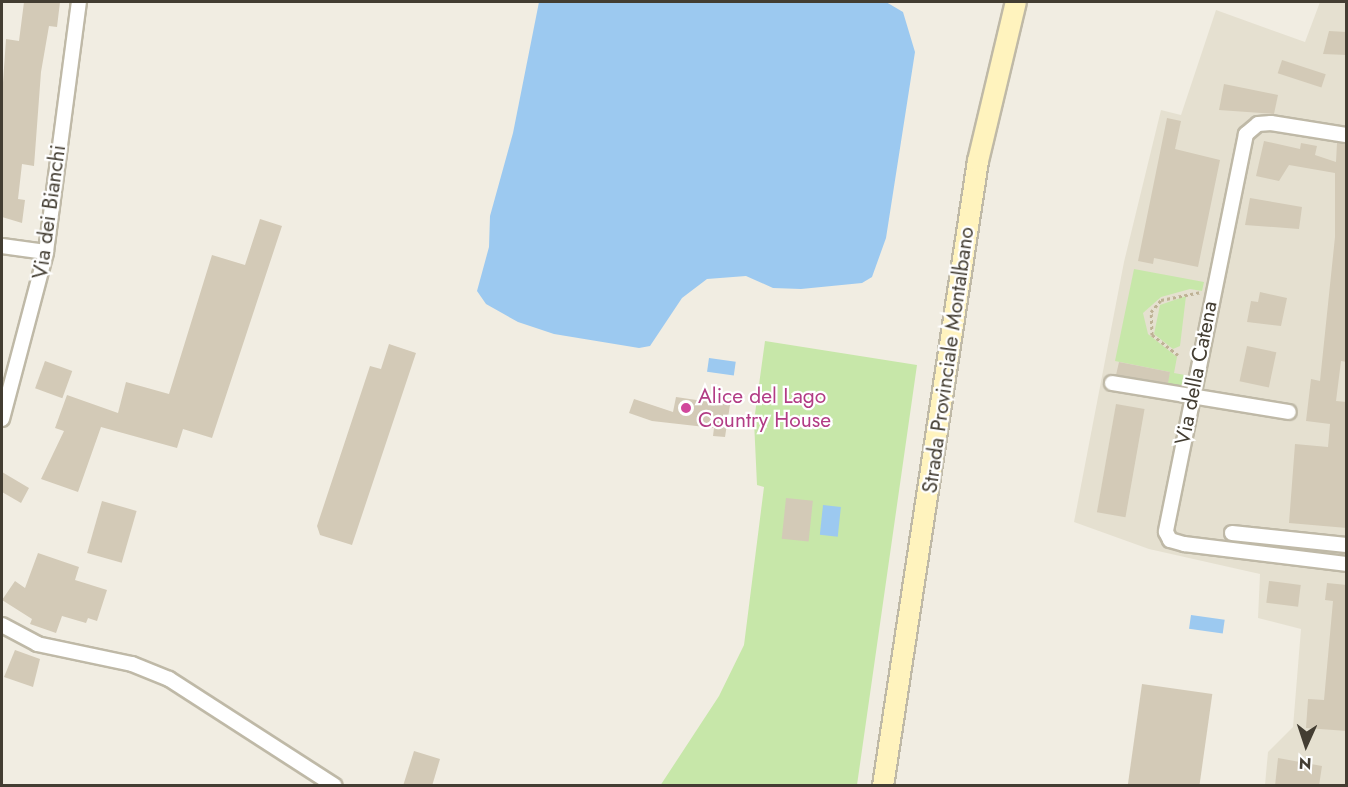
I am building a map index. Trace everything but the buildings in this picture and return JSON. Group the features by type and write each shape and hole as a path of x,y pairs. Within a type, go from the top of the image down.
{"main road":[{"name":"Strada Provinciale Montalbano","path":"883,786 896,721 978,161 1016,2"},
{"name":"Strada Provinciale Montalbano","path":"894,786 896,721"}],"street":[{"name":"Via dei Bianchi","path":"2,419 5,400 46,252 79,2"},
{"name":"Via della Catena","path":"1347,135 1271,123 1253,126 1244,138 1166,532 1175,542 1207,548 1347,564"},
{"path":"2,246 46,252"},
{"path":"1112,383 1288,412"},
{"path":"1232,533 1347,545"},
{"path":"1251,552 1253,536"},
{"path":"2,625 37,644 132,664 168,679 335,786"}],"path":[{"path":"1178,355 1152,335 1150,316 1161,300 1189,293"}],"shaded area":[{"path":"1320,2 1346,2 1346,785 1265,785 1268,752 1293,727 1301,629 1258,618 1260,574 1149,549 1074,522 1124,262 1161,110 1181,115 1216,10 1305,42"}],"green space":[{"path":"1134,269 1204,282 1202,291 1190,289 1161,297 1143,313 1148,334 1177,357 1174,373 1185,375 1182,387 1167,384 1170,372 1115,361"},
{"path":"1186,296 1180,346 1173,349 1154,334 1160,305"},
{"path":"765,341 917,365 857,785 660,786 719,696 744,645 764,487 757,485 754,421"}],"water":[{"path":"539,2 886,2 903,12 915,52 886,238 872,277 862,283 801,289 773,288 746,276 707,279 682,298 650,346 639,348 554,334 518,322 486,304 477,291 489,247 490,216 513,133"},
{"path":"709,358 736,362 734,376 707,372"},
{"path":"823,505 841,507 838,537 820,535"},
{"path":"1191,615 1225,620 1223,634 1189,629"}],"place":[{"name":"Alice del Lago Country House","path":"686,408"}]}
